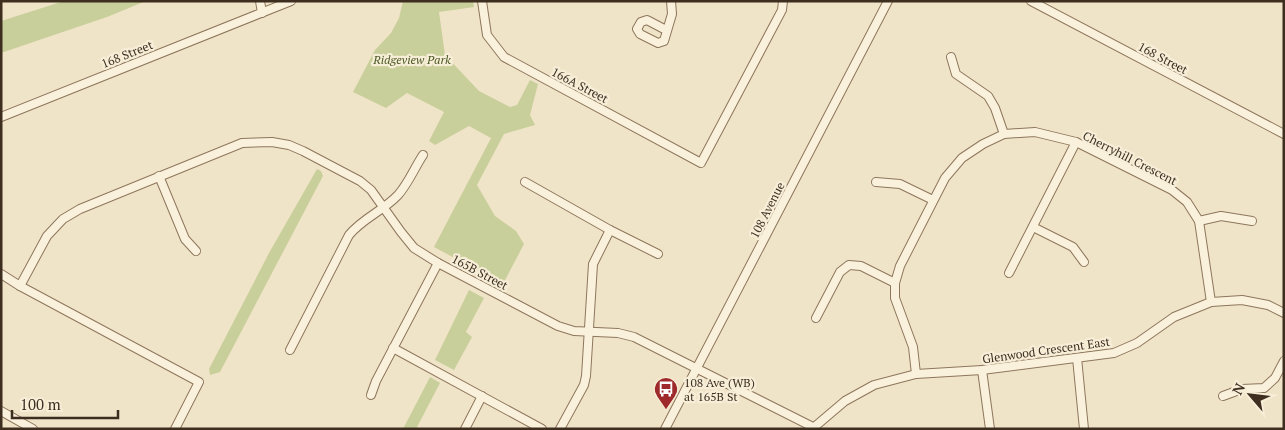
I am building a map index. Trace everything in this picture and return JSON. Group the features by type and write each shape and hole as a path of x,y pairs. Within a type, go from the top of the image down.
{"street":[{"path":"260,1 262,13"},
{"name":"168 Street","path":"1,117 291,1"},
{"name":"166A Street","path":"482,1 487,35 504,57 701,163 782,10 783,1"},
{"path":"666,30 672,14 671,1"},
{"name":"108 Avenue","path":"665,429 888,1"},
{"name":"168 Street","path":"1031,1 1284,134"},
{"path":"951,56 956,74 988,96 996,108 1004,134"},
{"name":"Cherryhill Crescent","path":"916,374 913,347 895,298 895,283 900,266 945,178 962,158 983,144 1004,134 1035,132 1076,142 1172,190 1187,202 1198,221 1210,302"},
{"name":"165B Street","path":"20,286 47,236 63,219 80,209 242,144 272,142 289,145 360,181 371,190 414,248 438,263 548,322 574,331 618,333 634,337 812,428"},
{"path":"1009,273 1076,142"},
{"path":"290,350 349,235 358,224 384,208 400,194 423,155"},
{"path":"159,176 185,239 196,251"},
{"path":"525,182 610,230 658,254"},
{"path":"876,182 900,184 933,200"},
{"path":"1198,221 1221,216 1252,221"},
{"path":"1033,227 1073,247 1084,262"},
{"path":"560,429 584,385 593,264 610,230"},
{"path":"371,395 376,381 438,263"},
{"path":"816,318 840,272 849,264 861,266 895,283"},
{"path":"1,274 199,382 175,429"},
{"name":"Glenwood Crescent East","path":"812,428 845,401 874,385 916,374 982,370 1114,353 1137,344 1174,318 1210,302 1242,300 1268,305 1284,313"},
{"path":"393,348 542,429"},
{"path":"1077,358 1084,429"},
{"path":"1223,396 1242,389 1264,388 1275,378 1284,361"},
{"path":"982,370 990,429"},
{"path":"465,429 482,396"},
{"path":"1,411 33,429"}],"green space":[{"path":"64,1 146,1 107,17 1,53 1,21"},
{"name":"Ridgeview Park","path":"403,1 473,1 474,7 439,12 445,55 479,91 510,107 517,105 530,80 538,84 530,115 535,125 504,134 477,185 495,216 516,231 524,244 503,284 434,247 491,138 469,126 435,145 429,141 444,112 407,93 386,108 353,92 375,50 391,33 399,18"},
{"path":"317,169 321,171 323,176 220,372 210,375 209,369 269,253"},
{"path":"469,290 484,298 466,332 472,337 454,370 435,360"},
{"path":"430,377 440,383 416,429 403,429"}],"place":[{"name":"108 Ave (WB) at 165B St","path":"666,410"}]}
